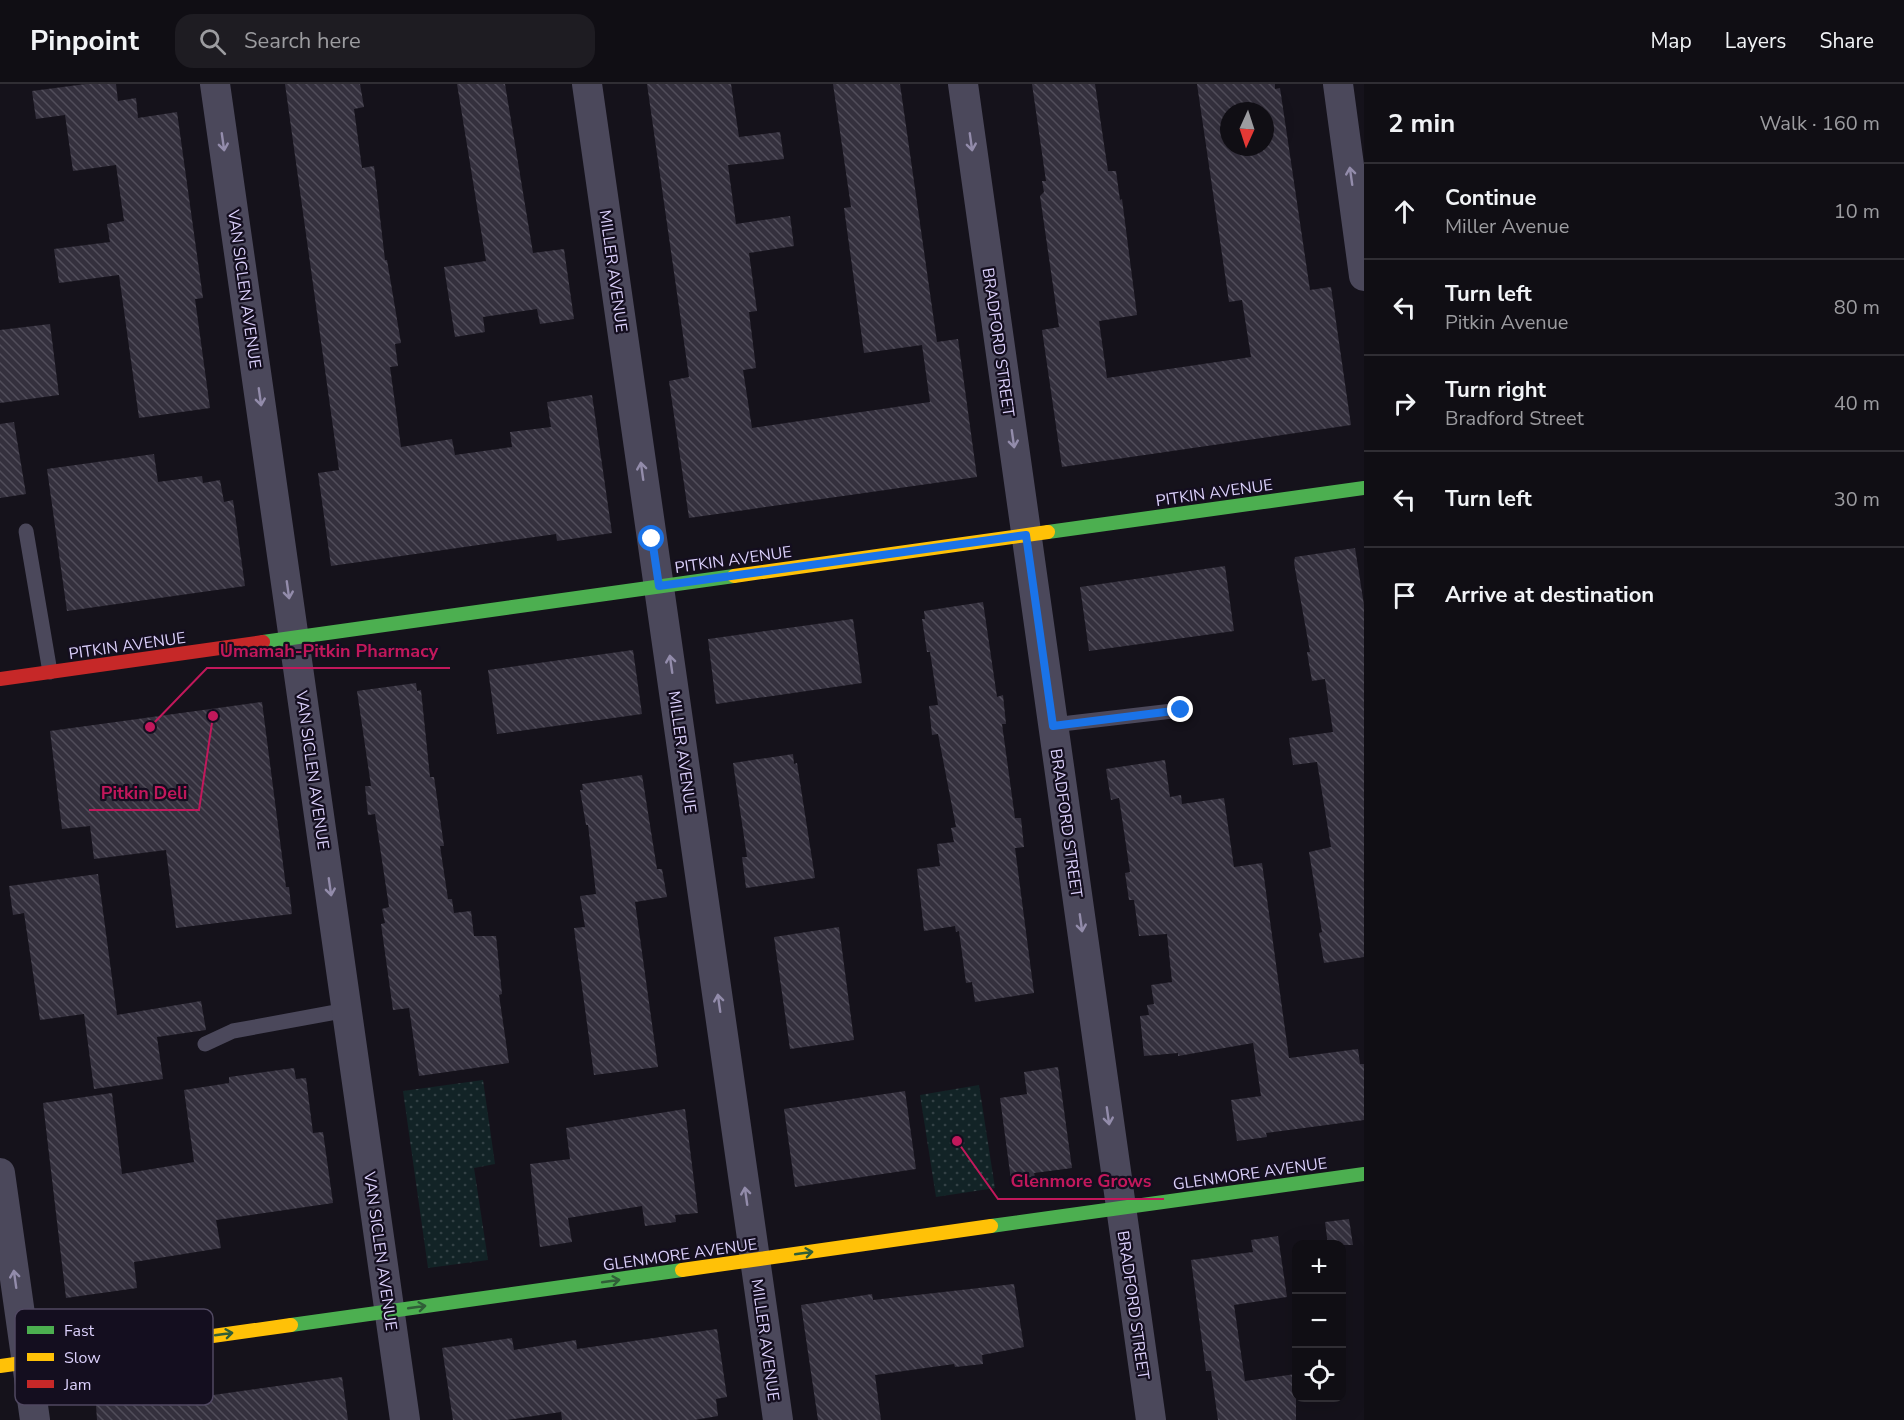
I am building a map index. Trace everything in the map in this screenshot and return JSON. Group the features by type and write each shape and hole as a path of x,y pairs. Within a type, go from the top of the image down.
{"street":[{"name":"VAN SICLEN AVENUE","path":"215,84 405,1420"},
{"name":"MILLER AVENUE","path":"587,84 778,1420"},
{"name":"BRADFORD STREET","path":"963,84 1151,1420"},
{"path":"1338,84 1364,276"},
{"name":"PITKIN AVENUE","path":"0,679 1364,488"},
{"path":"0,1173 13,1364"},
{"name":"GLENMORE AVENUE","path":"213,1336 1364,1174"},
{"path":"29,1405 35,1420"}],"lane":[{"path":"26,531 50,672"},
{"path":"1053,726 1181,710"},
{"path":"205,1044 232,1030 347,1010"}],"shaded area":[{"path":"483,1080 495,1164 474,1168 488,1260 428,1268 403,1091"},
{"path":"979,1085 995,1188 936,1197 920,1095"}],"building":[{"path":"86,84 116,84 118,101 136,98 138,118 177,112 203,298 195,299 210,408 139,418 119,275 59,283 54,249 110,242 107,224 124,221 116,165 73,171 65,115 36,119 32,91"},
{"path":"285,84 360,84 364,107 354,109 362,168 374,166 385,260 387,260 401,343 395,344 398,366 390,367 401,447 452,439 455,455 512,447 510,432 551,427 547,402 592,395 612,533 557,541 556,534 331,566 318,473 339,470"},
{"path":"457,84 505,84 533,253 564,249 574,319 540,324 537,309 483,317 485,332 455,337 444,267 486,261"},
{"path":"647,84 731,84 739,137 780,132 784,159 728,165 736,224 790,216 794,246 749,253 757,311 749,312 756,368 743,370 752,428 930,402 922,345 864,353 844,208 851,207 833,84 900,84 937,342 958,339 977,477 689,518 669,381 689,377"},
{"path":"1032,84 1095,84 1108,171 1116,171 1120,200 1122,199 1137,315 1099,321 1107,378 1251,357 1242,300 1229,302 1197,84 1275,84 1275,89 1280,88 1310,290 1331,287 1351,425 1062,467 1042,330 1059,327 1040,196 1044,192 1042,181 1046,181"},
{"path":"50,324 59,395 0,403 0,330"},
{"path":"14,422 26,494 0,498 0,424"},
{"path":"154,454 158,482 202,476 203,483 220,480 224,502 233,500 245,586 67,611 47,469"},
{"path":"1355,548 1364,605 1364,957 1324,963 1319,933 1322,932 1309,852 1331,847 1317,762 1293,765 1289,738 1333,732 1325,679 1312,681 1307,652 1310,652 1294,563 1295,557"},
{"path":"1225,566 1234,631 1089,651 1080,587"},
{"path":"983,602 997,697 1003,695 1006,724 1002,724 1015,818 1021,818 1024,847 1015,848 1034,993 975,1002 972,982 966,983 959,931 956,932 955,926 924,931 917,869 940,866 937,844 954,842 951,828 956,827 938,734 932,735 929,706 938,705 930,652 927,652 922,619 925,619 924,611"},
{"path":"853,619 862,683 716,704 708,639"},
{"path":"633,650 642,714 497,734 488,670"},
{"path":"416,683 417,691 421,690 430,777 434,777 444,846 440,846 448,899 452,899 454,913 471,911 474,936 496,936 502,994 499,995 509,1063 419,1076 409,1008 393,1010 381,924 385,923 382,909 389,907 375,814 368,815 365,786 371,786 357,691"},
{"path":"262,702 286,887 289,887 292,914 176,928 166,850 94,859 90,826 62,829 50,731"},
{"path":"793,754 794,764 797,763 815,878 746,888 742,857 747,857 733,763"},
{"path":"1165,760 1170,797 1181,795 1182,804 1224,798 1234,867 1262,863 1289,1058 1358,1049 1360,1064 1364,1064 1364,1120 1266,1133 1267,1137 1237,1141 1231,1100 1261,1096 1253,1043 1178,1056 1178,1053 1144,1056 1140,1016 1149,1015 1147,1005 1154,1004 1151,985 1172,982 1167,934 1139,936 1134,900 1129,900 1125,873 1130,872 1119,798 1111,800 1106,769"},
{"path":"642,775 657,869 662,869 667,897 635,902 658,1067 594,1075 574,928 585,927 580,896 596,894 588,825 586,825 580,790 583,790 582,784"},
{"path":"98,874 117,1015 201,1001 206,1030 157,1037 163,1079 94,1089 84,1014 40,1020 24,913 13,915 9,886"},
{"path":"839,927 854,1040 790,1049 774,937"},
{"path":"1058,1067 1072,1168 1034,1173 1035,1177 1011,1180 1000,1098 1027,1094 1024,1072"},
{"path":"294,1068 296,1079 306,1078 313,1133 323,1132 333,1203 216,1220 221,1248 134,1262 137,1288 66,1298 43,1103 112,1093 122,1174 194,1162 184,1090 229,1083 229,1077"},
{"path":"905,1091 916,1169 795,1187 784,1109"},
{"path":"685,1109 698,1213 675,1215 676,1222 645,1226 642,1206 568,1218 572,1242 540,1247 530,1164 570,1159 566,1128"},
{"path":"1349,1219 1353,1245 1346,1245 1346,1240 1327,1240 1325,1222"},
{"path":"1278,1236 1287,1297 1234,1305 1245,1381 1292,1375 1292,1402 1296,1402 1296,1420 1218,1420 1211,1371 1206,1371 1191,1260 1253,1252 1251,1240"},
{"path":"1014,1284 1024,1347 982,1355 983,1364 955,1367 954,1364 875,1375 881,1420 818,1420 801,1305 872,1294 873,1300"},
{"path":"717,1329 727,1397 716,1399 718,1416 694,1420 562,1420 561,1412 506,1420 453,1420 442,1348 512,1338 514,1350 576,1340 577,1349"},
{"path":"342,1377 348,1420 97,1420 96,1405 213,1405 213,1395"}],"traffic: fast":[{"path":"1048,532 1364,488"},
{"path":"263,642 734,576"},
{"path":"991,1226 1364,1174"},
{"path":"291,1325 682,1270"}],"traffic: slow":[{"path":"734,576 1048,532"},
{"path":"682,1270 991,1226"},
{"path":"213,1336 291,1325"},
{"path":"0,1366 15,1364"}],"traffic: jam":[{"path":"0,679 263,642"}],"place":[{"name":"Pitkin Deli","path":"213,716"},
{"name":"Umamah-Pitkin Pharmacy","path":"150,727"},
{"name":"Glenmore Grows","path":"957,1141"}],"route":[{"path":"652,539 659,586 1026,535 1053,726 1181,710"}]}
